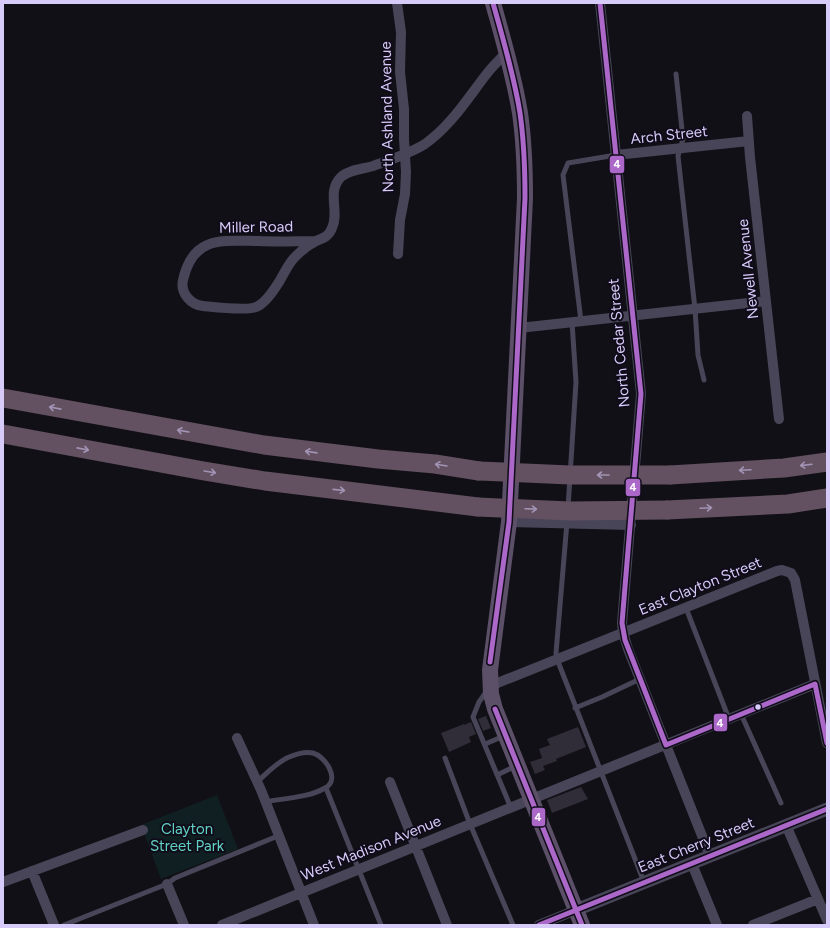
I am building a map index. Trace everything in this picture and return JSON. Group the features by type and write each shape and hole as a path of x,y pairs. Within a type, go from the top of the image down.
{"highway":[{"path":"3,398 264,446 435,464 479,471 570,475 670,475 784,468 827,462"},
{"path":"3,434 265,481 478,507 570,511 667,510 788,504 827,498"}],"main road":[{"path":"494,3 520,113 524,151 524,198 509,522 490,662 490,686 493,702 579,918"}],"street":[{"name":"North Ashland Avenue","path":"397,3 401,32 400,72 404,109 406,172 400,220 398,254"},
{"name":"North Cedar Street","path":"600,3 641,394 622,623 623,633 710,856"},
{"name":"Miller Road","path":"316,241 295,256 270,296 256,307 234,308 197,306 187,298 182,283 186,266 198,251 212,243 229,240 322,240 327,236 335,222 334,189 336,184 343,176 405,154 423,145 436,136 447,125 489,70 506,53"},
{"name":"Newell Avenue","path":"747,116 780,419"},
{"name":"Arch Street","path":"616,155 749,141"},
{"path":"518,328 766,301"},
{"path":"509,522 631,525"},
{"name":"East Clayton Street","path":"490,686 776,571 787,571 794,576 815,684"},
{"path":"815,684 827,743"},
{"name":"West Madison Avenue","path":"222,925 815,684"},
{"path":"237,738 257,782 314,925"},
{"path":"390,782 447,925"},
{"name":"East Cherry Street","path":"579,918 644,883 827,809"},
{"path":"786,825 827,920"},
{"path":"3,882 143,830"},
{"path":"692,864 717,925"},
{"path":"32,871 54,925"},
{"path":"167,884 184,925"},
{"path":"754,925 818,899"},
{"path":"539,925 579,918"}],"lane":[{"path":"676,74 682,139 678,156 695,309 698,355 704,380"},
{"name":"Arch Street","path":"577,321 563,175 568,163 616,155"},
{"path":"577,321 576,382 568,486 567,523 556,652 557,660 575,708 644,883"},
{"path":"686,608 729,719"},
{"path":"575,708 640,679"},
{"path":"490,686 479,702 474,717 511,808"},
{"path":"741,714 781,804"},
{"path":"485,744 506,735"},
{"path":"257,782 288,757 311,753 322,758 327,763 331,774 331,780 326,788 309,794 265,802"},
{"path":"445,758 470,824 513,925"},
{"path":"497,775 518,766"},
{"path":"326,788 381,925"},
{"path":"64,925 167,884 175,878 278,836"}],"green space":[{"name":"Clayton Street Park","path":"217,795 238,849 161,879 141,825"}],"building":[{"path":"486,716 491,728 483,731 478,719"},
{"path":"471,722 476,734 469,737 471,742 449,752 441,733"},
{"path":"578,727 586,747 556,759 557,761 543,766 545,770 535,774 530,762 542,758 539,749 550,745 547,739"},
{"path":"581,787 588,799 552,813 547,800"}],"transit line":[{"name":"4","path":"490,662 509,522 525,198 524,156 518,99 493,3"},
{"name":"4","path":"600,3 641,394 622,623 625,640 666,745 815,684 827,743"},
{"name":"4","path":"495,709 582,925"},
{"name":"4","path":"539,925 827,809"}]}
